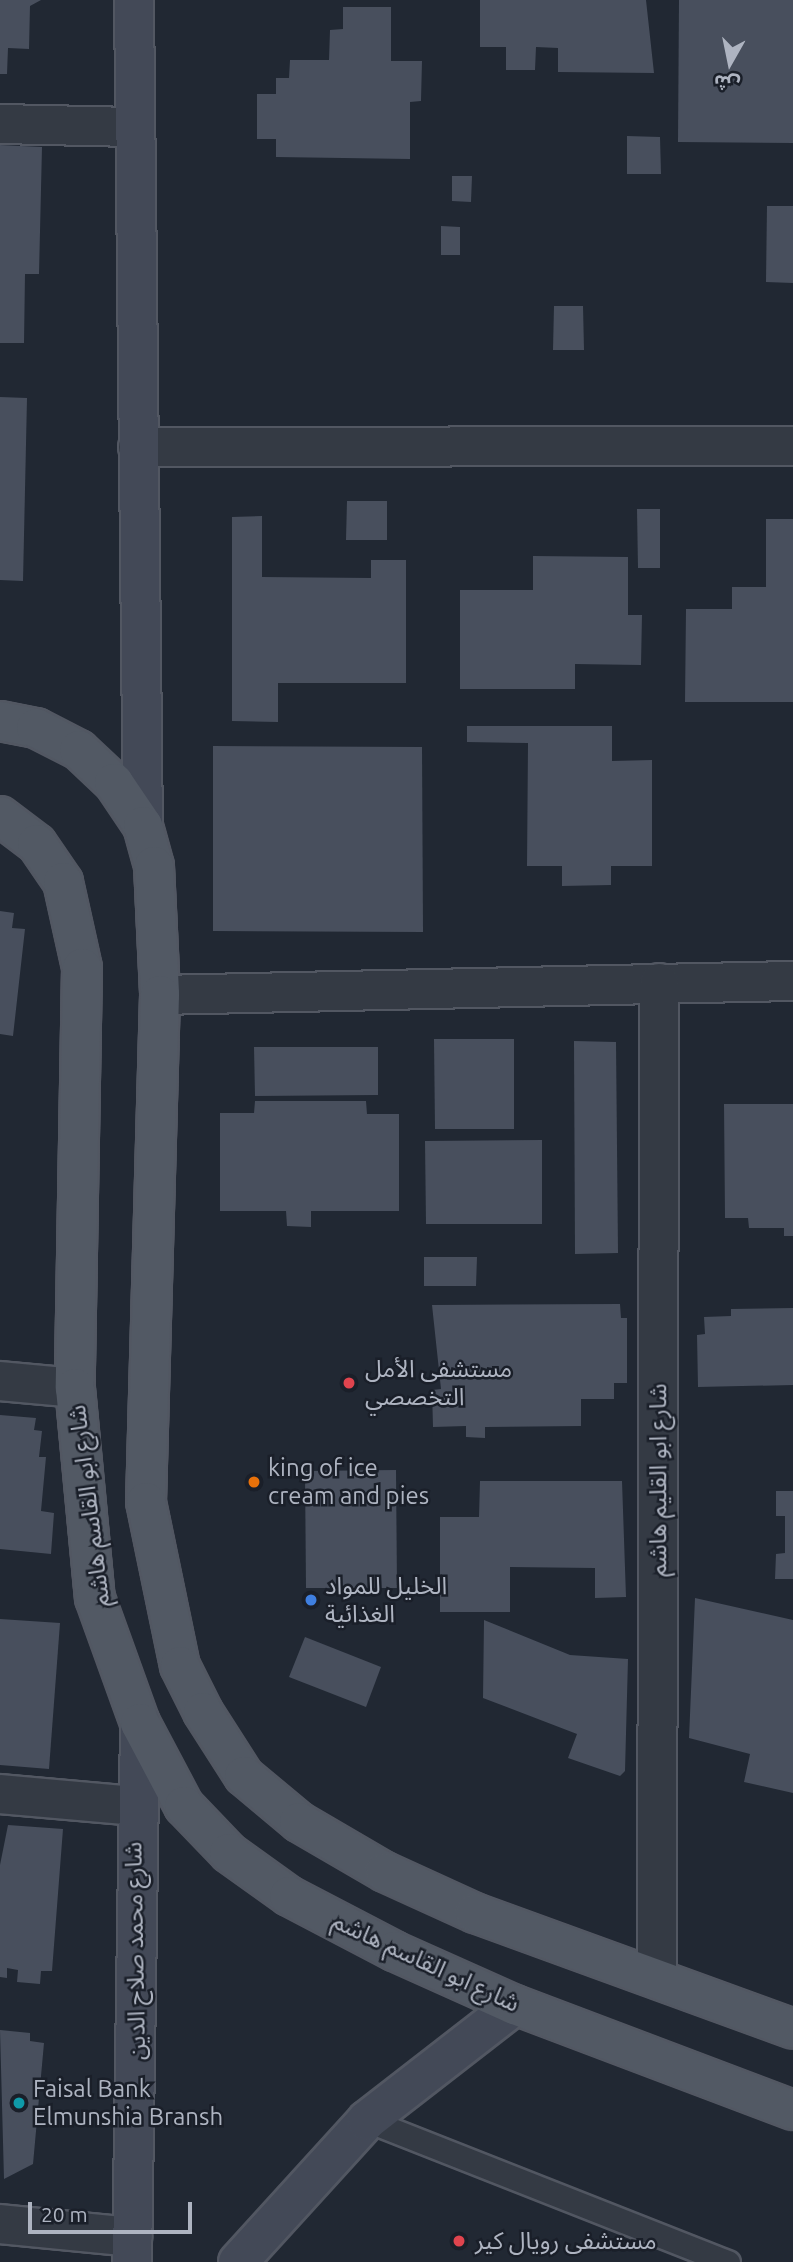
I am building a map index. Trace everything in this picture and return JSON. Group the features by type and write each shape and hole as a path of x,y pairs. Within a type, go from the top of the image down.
{"main road":[{"path":"134,0 143,826 154,866 160,995 146,1502 177,1654 203,1712 244,1776 299,1822 475,1913 657,1977 793,2029"},
{"path":"0,721 36,728 79,750 114,783 143,826"},
{"name":"شارع ابو القاسم هاشم","path":"0,816 37,844 63,882 82,968 75,1388 95,1598 140,1723 184,1806 229,1853 289,1896 515,2005 793,2110"},
{"name":"شارع محمد صلاح الدين","path":"132,2250 134,1806 140,1723"},
{"path":"238,2262 367,2120 515,2005"}],"street":[{"path":"0,124 134,127"},
{"path":"138,447 793,446"},
{"path":"160,995 793,981"},
{"name":"شارع ابو القليم هاشم","path":"657,1977 659,983"},
{"path":"0,1381 75,1388"},
{"path":"0,1794 134,1806"},
{"path":"0,2224 132,2250"}],"lane":[{"path":"367,2120 728,2262"}],"building":[{"path":"0,0 41,0 30,6 29,49 8,48 7,74 0,74"},
{"path":"480,0 646,0 654,73 558,72 558,48 536,47 535,70 506,70 506,47 480,47"},
{"path":"679,0 793,0 793,143 678,142"},
{"path":"343,7 391,7 391,61 422,61 421,101 410,102 410,159 276,157 276,139 257,139 257,94 276,94 276,78 289,78 290,60 329,60 330,30 343,29"},
{"path":"627,136 660,137 661,174 627,174"},
{"path":"0,145 42,147 39,274 25,274 24,343 0,343"},
{"path":"452,176 472,176 471,202 452,201"},
{"path":"767,206 793,206 793,283 766,282"},
{"path":"441,226 460,227 460,255 441,255"},
{"path":"554,306 583,306 584,350 553,350"},
{"path":"0,397 27,398 23,581 0,580"},
{"path":"347,501 387,501 387,540 346,540"},
{"path":"637,509 660,509 660,568 638,568"},
{"path":"262,516 262,577 371,578 371,560 406,560 406,683 278,683 278,722 232,721 232,517"},
{"path":"766,519 793,519 793,702 685,702 686,609 732,609 732,587 766,587"},
{"path":"533,556 628,557 628,615 642,615 641,665 575,664 575,689 460,689 460,590 533,590"},
{"path":"467,726 612,726 612,761 652,760 652,866 611,866 611,885 562,886 562,866 527,866 528,743 467,742"},
{"path":"213,746 422,747 423,932 213,931"},
{"path":"0,911 14,913 12,928 25,929 13,1036 0,1034"},
{"path":"434,1039 514,1039 514,1129 435,1129"},
{"path":"574,1041 616,1042 618,1253 575,1254"},
{"path":"254,1047 378,1047 378,1095 255,1096"},
{"path":"255,1101 366,1101 367,1114 399,1114 399,1211 311,1211 311,1227 287,1226 286,1211 220,1211 220,1113 254,1113"},
{"path":"724,1104 793,1104 793,1236 784,1236 784,1228 749,1228 748,1218 725,1218"},
{"path":"542,1140 542,1224 426,1224 425,1141"},
{"path":"424,1257 477,1257 476,1286 424,1286"},
{"path":"620,1304 621,1318 627,1318 627,1383 614,1383 614,1399 581,1399 581,1426 485,1427 485,1438 466,1437 466,1426 433,1427 432,1390 441,1389 432,1305"},
{"path":"793,1308 793,1385 698,1387 697,1335 705,1334 704,1317 731,1316 731,1309"},
{"path":"0,1415 36,1418 34,1430 42,1431 39,1457 46,1457 41,1511 54,1513 51,1554 0,1549"},
{"path":"396,1470 397,1588 306,1588 305,1471"},
{"path":"480,1481 622,1481 626,1597 595,1598 595,1568 510,1567 510,1612 440,1612 440,1517 479,1517"},
{"path":"776,1491 793,1491 793,1579 775,1579 776,1554 785,1553 785,1516 776,1516"},
{"path":"695,1598 793,1620 793,1793 744,1782 750,1754 689,1738"},
{"path":"0,1619 60,1623 49,1769 0,1765"},
{"path":"484,1620 570,1655 628,1659 625,1771 620,1776 568,1758 577,1734 483,1698"},
{"path":"305,1637 381,1667 366,1707 289,1677"},
{"path":"8,1825 63,1829 52,1971 41,1971 40,1984 17,1982 18,1970 7,1968 7,1978 0,1977 0,1865"},
{"name":"Faisal Bank Elmunshia Bransh","path":"0,2030 30,2033 30,2041 44,2043 33,2164 4,2179"}],"place":[{"name":"مستشفى الأمل التخصصي","path":"349,1383"},
{"name":"king of ice cream and pies","path":"254,1482"},
{"name":"الخليل للمواد الغذائية","path":"311,1600"},
{"name":"Faisal Bank Elmunshia Bransh","path":"19,2103"},
{"name":"مستشفى رويال كير","path":"459,2241"}]}
